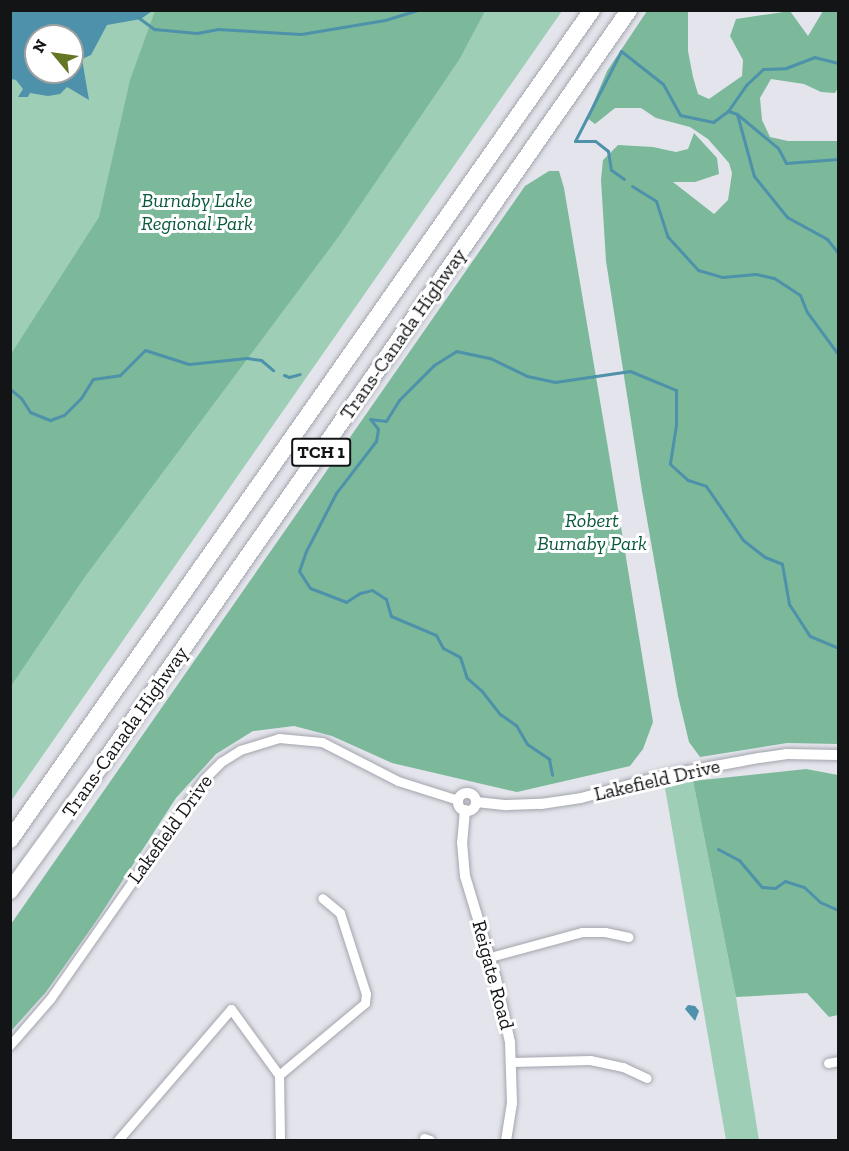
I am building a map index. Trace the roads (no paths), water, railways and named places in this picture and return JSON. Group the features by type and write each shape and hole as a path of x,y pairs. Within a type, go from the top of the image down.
{"highway":[{"name":"Trans-Canada Highway","path":"10,840 592,10"},
{"name":"Trans-Canada Highway","path":"10,891 120,740 629,10"}],"street":[{"name":"Lakefield Drive","path":"10,1045 50,999 199,785 229,756 251,745 279,738 311,740 332,746 398,781 458,800"},
{"name":"Lakefield Drive","path":"476,802 507,805 541,804 581,798 656,777 759,758 786,754 838,755"},
{"path":"468,792 473,795 476,802 472,809 465,810 459,805 458,800 468,792"},
{"name":"Reigate Road","path":"465,810 462,842 465,876 507,1019 512,1062 512,1104 506,1140"},
{"path":"279,1075 365,1003 366,994 340,913 322,898"},
{"path":"490,957 582,932 605,932 628,937"},
{"path":"118,1140 231,1009 279,1075 280,1140"},
{"path":"512,1062 591,1060 623,1067 647,1078"},
{"path":"828,1063 838,1061"}],"water":[{"path":"11,10 152,11 141,19 107,25 91,55 84,58 84,24 24,24 24,84 84,84 84,71 89,100 67,87 60,94 48,96 30,93 28,97 18,97 23,89 16,80 11,79"},
{"path":"688,1005 695,1006 699,1011 695,1021 685,1009"}],"waterway":[{"path":"139,18 154,29 197,33 217,29 301,34 385,20 418,10"},
{"path":"624,179 611,170 608,151 595,141 575,141 621,51 663,84 680,115 713,122 728,111 737,114 778,148 786,163 838,159"},
{"path":"728,111 747,84 763,69 786,68 814,57 838,63"},
{"path":"737,114 754,176 787,217 827,239 838,253"},
{"path":"632,186 656,201 668,237 698,270 722,277 756,274 774,278 800,295 807,312 838,354"},
{"path":"10,389 21,398 30,412 50,420 64,415 81,398 93,379 120,375 145,350 189,364 247,358 261,360 273,370"},
{"path":"370,419 386,421 399,400 434,365 456,351 490,358 527,376 555,382 630,371 676,390 676,425 670,464 688,480 706,486 743,540 765,557 782,564 789,604 810,636 838,648"},
{"path":"284,375 289,377 300,374"},
{"path":"371,420 378,429 376,441 336,493 306,551 299,571 310,588 346,602 360,593 372,590 386,599 391,616 436,635 443,648 460,657 467,678 481,690 500,714 516,725 527,744 549,759 552,775"},
{"path":"718,849 739,860 762,887 775,888 785,881 804,887 820,902 838,910"}],"park label":[{"name":"Burnaby Lake Regional Park","path":"197,212"},
{"name":"Robert Burnaby Park","path":"592,532"}]}
